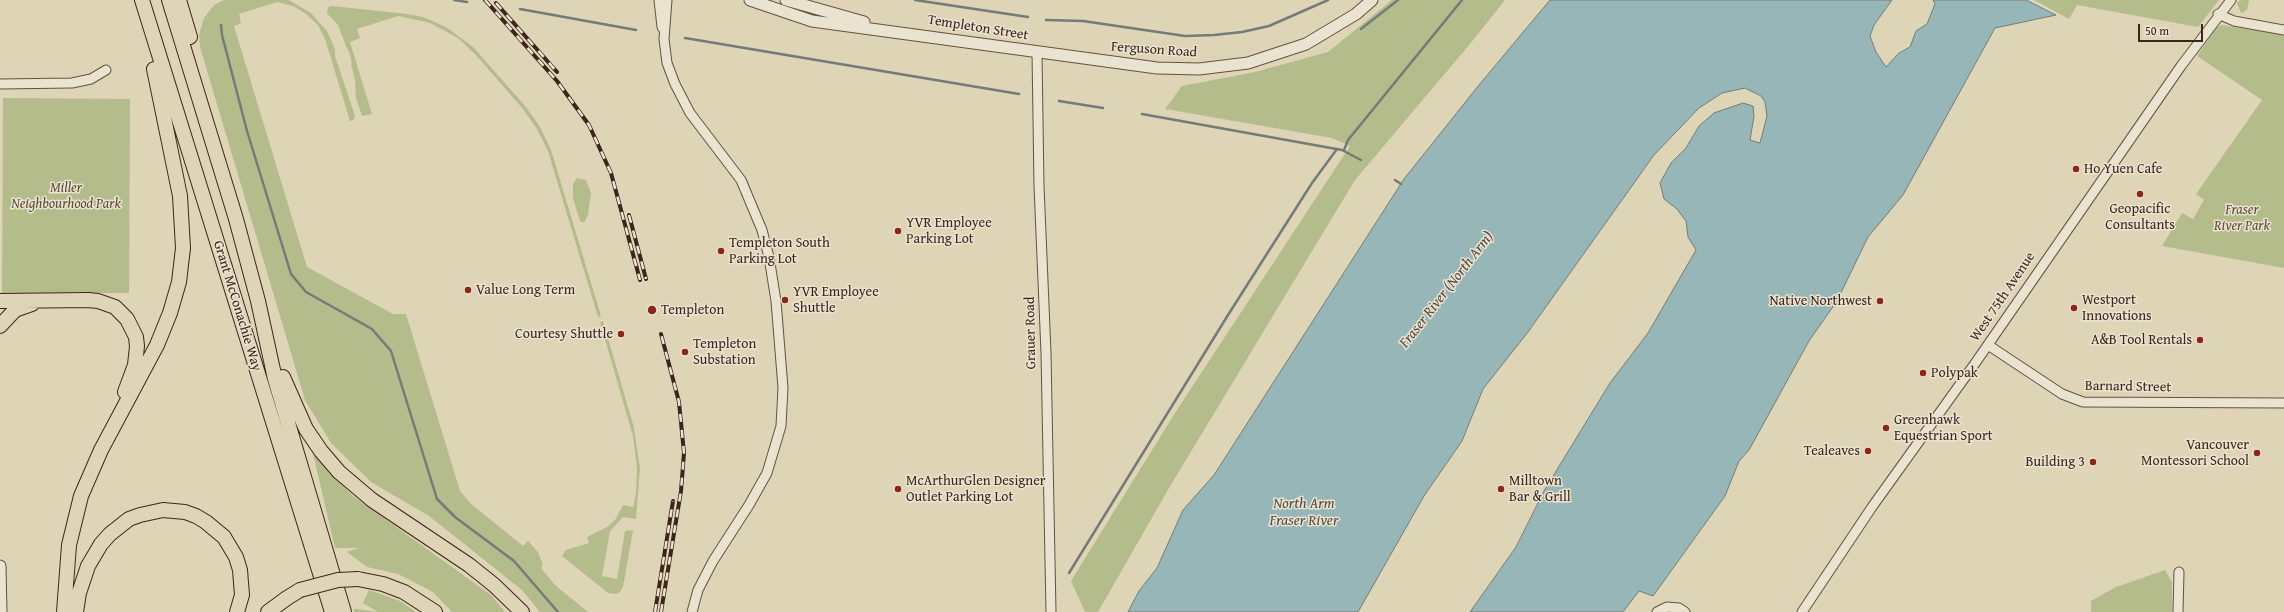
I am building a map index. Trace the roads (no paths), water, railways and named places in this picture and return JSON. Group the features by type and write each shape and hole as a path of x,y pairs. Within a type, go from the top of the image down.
{"main road":[{"path":"101,450 140,380 164,329 179,282 183,248 182,212 178,179 140,0"},
{"name":"Grant McConachie Way","path":"140,0 332,612"},
{"name":"Grant McConachie Way","path":"169,0 220,166 258,301 275,379 344,612"},
{"path":"179,0 209,104 220,166"},
{"path":"0,326 15,310 31,304 52,300"},
{"path":"0,301 88,300 107,303 122,313 136,337 137,355 135,365 81,496 72,530 67,562 64,612"},
{"path":"258,301 292,400 306,429 329,461 360,491 469,565 494,585 522,612"},
{"path":"76,612 79,593 88,566 106,539 129,519 140,514 163,510 185,512 196,516 215,528 227,542 236,558 241,576 242,595 237,612"},
{"path":"268,612 300,590 338,580 358,579 383,584 404,592 423,602 435,612"}],"street":[{"path":"660,0 667,63 683,103 733,167 756,212 772,268 783,388 781,426 767,473 750,505 712,560 698,590 692,612"},
{"path":"663,27 667,0"},
{"name":"Templeton Street","path":"750,0 812,21 914,33 1037,53"},
{"name":"Templeton Street","path":"786,0 832,14 914,33"},
{"name":"Ferguson Road","path":"1037,53 1157,68 1199,69 1248,63 1306,44 1356,14 1372,0"},
{"name":"West 75th Avenue","path":"1802,612 1872,507 1988,345 2218,14 2231,0"},
{"path":"2218,14 2234,21 2284,30"},
{"name":"Grauer Road","path":"1037,53 1051,612"},
{"path":"0,84 72,83 91,79 106,70"},
{"name":"Barnard Street","path":"1988,345 2062,394 2083,402 2284,403"},
{"path":"0,566 1,612"},
{"path":"2178,612 2179,572"},
{"path":"1657,612 1667,607 1679,608 1685,612"}],"water":[{"name":"North Arm Fraser River","path":"1550,0 1892,0 1874,25 1870,36 1876,52 1886,67 1899,53 1910,47 1916,31 1927,24 1935,4 1933,0 2026,0 2056,15 1995,28 1903,195 1868,237 1837,301 1809,341 1749,450 1739,461 1725,496 1653,596 1639,591 1623,612 1470,612 1516,547 1544,491 1610,383 1648,333 1696,250 1688,237 1686,221 1677,209 1664,199 1660,183 1671,163 1686,148 1699,126 1714,113 1743,103 1753,106 1754,116 1750,140 1760,143 1767,116 1765,102 1761,96 1745,88 1722,93 1699,108 1654,155 1528,332 1483,389 1462,441 1424,496 1358,612 1128,612 1139,591 1157,568 1183,510 1214,475 1404,179 1479,85"}],"waterway":[{"path":"454,0 467,2"},
{"path":"915,0 1028,17"},
{"path":"1046,20 1083,21 1185,36 1214,35 1242,32 1269,26 1328,0"},
{"path":"1361,29 1398,0"},
{"path":"1344,150 1348,140 1462,0"},
{"path":"520,9 636,30"},
{"path":"221,25 222,35 247,131 291,274 306,292 372,329 391,351 437,499 455,517 514,561 558,612"},
{"path":"685,38 1019,94"},
{"path":"1059,101 1103,108"},
{"path":"1142,114 1342,150 1361,160"},
{"path":"1069,573 1228,315 1312,183 1337,149"},
{"path":"1395,180 1401,184"}],"railway":[{"path":"485,0 557,81 589,125 611,173 640,280"},
{"path":"496,3 557,72"},
{"path":"629,215 646,279"},
{"path":"661,334 679,402 684,453 681,491 661,612"},
{"path":"655,612 673,501"}],"place":[{"name":"Ho Yuen Cafe","path":"2076,169"},
{"name":"Geopacific Consultants","path":"2140,194"},
{"name":"YVR Employee Parking Lot","path":"898,231"},
{"name":"Templeton South Parking Lot","path":"721,251"},
{"name":"Value Long Term","path":"468,290"},
{"name":"YVR Employee Shuttle","path":"785,300"},
{"name":"Native Northwest","path":"1880,301"},
{"name":"Westport Innovations","path":"2074,308"},
{"name":"Templeton","path":"652,310"},
{"name":"Courtesy Shuttle","path":"621,334"},
{"name":"A&B Tool Rentals","path":"2200,340"},
{"name":"Templeton Substation","path":"685,352"},
{"name":"Polypak","path":"1923,373"},
{"name":"Greenhawk Equestrian Sport","path":"1886,428"},
{"name":"Tealeaves","path":"1868,451"},
{"name":"Vancouver Montessori School","path":"2257,453"},
{"name":"Building 3","path":"2093,462"},
{"name":"McArthurGlen Designer Outlet Parking Lot","path":"898,489"},
{"name":"Milltown Bar & Grill","path":"1501,489"}],"park label":[{"name":"Miller Neighbourhood Park","path":"66,196"},
{"name":"Fraser River Park","path":"2242,218"}],"water label":[{"name":"Fraser River (North Arm)","path":"1447,290"}]}
